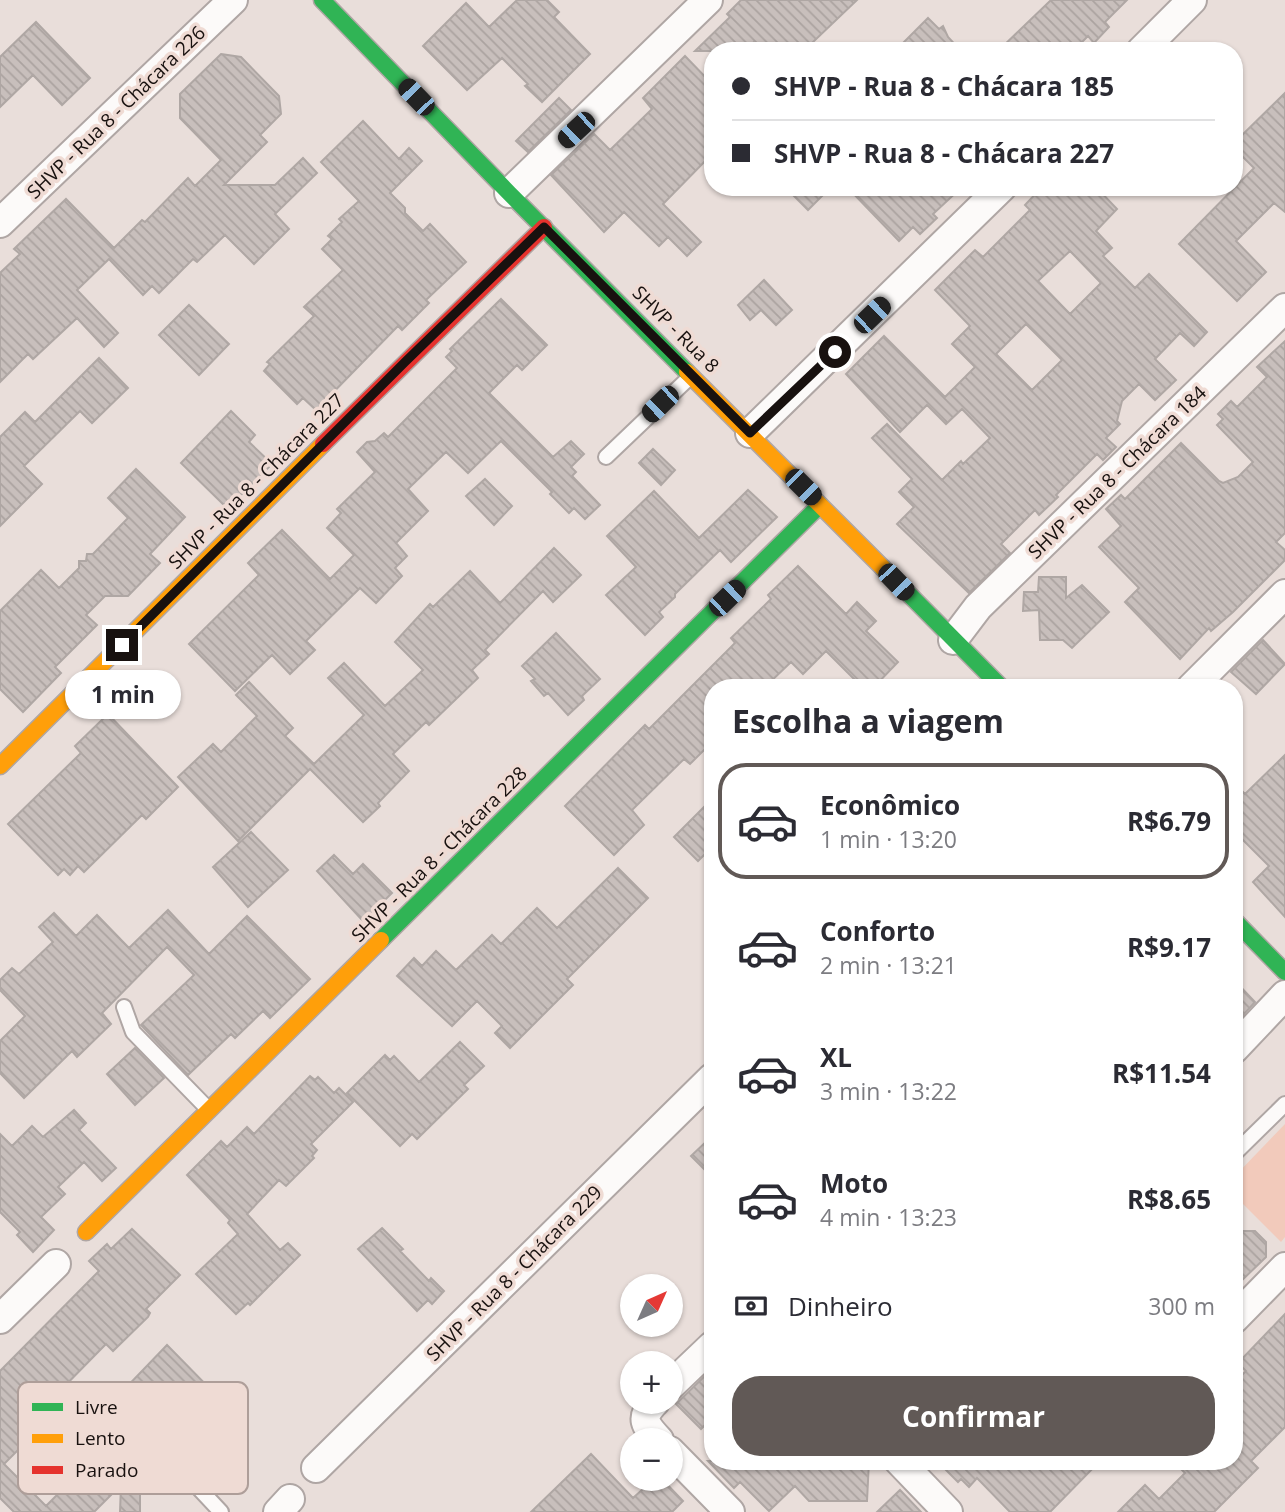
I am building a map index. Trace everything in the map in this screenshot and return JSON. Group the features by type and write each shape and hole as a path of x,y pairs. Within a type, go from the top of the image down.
{"street":[{"name":"SHVP - Rua 8 - Chácara 226","path":"0,223 233,0"},
{"name":"SHVP - Rua 8","path":"322,0 509,193 993,679"},
{"path":"509,193 708,0"},
{"path":"1150,42 1192,0"},
{"path":"750,433 993,196"},
{"name":"SHVP - Rua 8 - Chácara 227","path":"0,766 544,227"},
{"name":"SHVP - Rua 8 - Chácara 184","path":"953,639 978,607 1285,308"},
{"name":"SHVP - Rua 8 - Chácara 228","path":"86,1231 820,505"},
{"path":"1200,679 1285,594"},
{"path":"1243,930 1285,976 1243,1036"},
{"name":"SHVP - Rua 8 - Chácara 229","path":"316,1468 704,1086"},
{"path":"0,1319 56,1264"},
{"path":"1243,1310 1285,1267"},
{"path":"683,1374 704,1354"},
{"path":"683,1464 730,1512"},
{"path":"908,1470 948,1512"}],"lane":[{"path":"606,457 692,375"},
{"path":"124,1007 133,1031 209,1110"},
{"path":"1243,1145 1285,1104"},
{"path":"204,1494 221,1512"}],"shaded area":[{"path":"1285,1124 1285,1237 1281,1242 1243,1204 1243,1168"}],"building":[{"path":"517,0 547,0 559,12 554,17 590,54 542,102 502,58 467,90 423,46 466,3 489,27"},
{"path":"741,0 857,0 813,42 704,42 730,17 727,14"},
{"path":"1051,0 1127,0 1105,22 1109,27 1095,42 1088,36 1082,42 1007,42"},
{"path":"928,18 939,29 943,26 953,42 904,42"},
{"path":"36,22 90,78 62,105 33,75 0,107 0,57"},
{"path":"704,42 704,51 695,51"},
{"path":"221,54 241,57 279,96 281,114 260,135 267,142 224,185 275,185 303,158 317,173 275,214 289,229 254,264 225,235 197,262 193,259 159,293 152,286 143,295 109,259 77,290 118,333 104,347 77,318 33,359 28,354 0,382 0,273 20,254 14,249 66,199 114,248 142,220 145,222 188,178 195,186 221,160 180,118 180,94"},
{"path":"685,56 704,76 704,162 663,204 701,242 687,256 668,237 659,246 624,212 604,232 551,175 594,134 610,150 652,109 643,98"},
{"path":"1285,93 1285,212 1274,203 1236,241 1266,272 1237,301 1179,244 1226,196 1243,196 1243,179 1254,168 1243,157 1243,134"},
{"path":"559,98 571,110 528,152 516,141"},
{"path":"363,121 399,159 409,148 422,161 390,193 423,231 430,224 466,262 426,300 429,303 402,330 398,326 316,410 303,398 297,404 264,371 270,364 267,362 314,316 304,307 343,270 322,249 332,239 328,236 342,222 339,219 359,201 321,162"},
{"path":"794,196 822,196 808,210"},
{"path":"856,196 952,196 933,214 937,218 920,234 913,227 899,241"},
{"path":"1034,196 1105,196 1117,209 1096,231 1112,248 1103,256 1135,288 1149,274 1207,332 1194,346 1180,333 1155,359 1176,380 1155,400 1139,384 1122,401 1117,421 1120,424 1106,438 1116,447 1103,460 1097,454 1039,515 1035,510 1001,544 1010,553 969,593 897,524 914,507 899,492 912,479 872,438 887,424 942,480 990,438 962,409 946,424 927,405 900,432 846,374 884,336 945,397 975,367 952,344 970,326 935,290 975,250 983,257 1030,210 1025,205","holes":["1070,251 1101,283 1070,314 1038,281","1026,324 1062,360 1032,390 996,354"]},
{"path":"764,280 792,310 776,325 761,310 750,320 738,305"},
{"path":"501,299 547,345 522,370 517,365 489,393 553,457 571,441 584,454 571,467 576,472 572,476 600,505 585,519 574,508 569,513 501,441 468,473 446,452 408,489 428,511 396,543 407,556 395,568 402,576 376,603 360,588 306,641 315,650 290,674 272,655 235,691 189,644 259,575 248,563 282,530 330,579 354,555 327,528 341,513 337,509 375,472 357,452 367,442 375,441 384,433 388,437 457,368 446,357 452,351 450,349"},
{"path":"189,305 229,344 199,375 159,335"},
{"path":"1285,341 1285,533 1276,542 1285,550 1285,560 1233,612 1211,631 1209,628 1180,659 1125,602 1139,588 1099,547 1121,526 1106,509 1121,495 1125,499 1181,443 1219,481 1223,483 1238,477 1253,462 1217,425 1223,419 1218,414 1231,401 1237,407 1267,377 1257,367"},
{"path":"99,358 128,388 92,423 80,411 24,466 42,484 0,526 0,437 25,412 35,422"},
{"path":"231,411 255,435 249,442 272,464 232,504 228,501 224,505 181,463"},
{"path":"653,449 675,470 661,485 639,463"},
{"path":"136,469 185,517 150,554 160,563 128,596 105,596 86,615 97,625 55,667 61,673 23,712 0,689 0,611 41,570 59,588 79,568 79,561 86,561 87,554 93,554 128,518 108,498"},
{"path":"485,479 512,506 494,525 466,496"},
{"path":"748,490 777,517 731,562 720,550 659,612 663,617 645,635 606,595 636,567 607,536 654,491 699,538"},
{"path":"554,548 581,575 553,602 543,591 485,650 489,654 472,670 478,678 429,725 426,722 393,754 409,771 363,822 310,769 238,841 178,777 213,744 221,752 257,716 236,695 249,682 293,728 285,736 314,764 364,715 328,678 344,663 385,706 423,670 395,642 430,604 433,607 470,571 500,603"},
{"path":"798,566 846,614 857,602 876,621 866,631 898,662 882,679 854,679 826,651 803,674 791,662 773,679 704,679 704,750 690,764 684,759 632,810 644,825 614,855 565,806 645,725 649,729 735,643 731,638 771,599 768,595"},
{"path":"1039,577 1066,577 1066,598 1082,585 1109,612 1072,648 1063,640 1040,640 1039,610 1023,611 1024,592 1038,592"},
{"path":"556,633 600,679 582,696 584,700 568,715 548,693 544,696 531,681 535,679 522,666"},
{"path":"1263,640 1285,664 1256,694 1243,683 1243,679 1231,672"},
{"path":"108,714 178,787 146,819 142,815 84,872 78,866 70,875 64,869 58,875 8,824 81,753 75,746"},
{"path":"1285,755 1285,917 1253,882 1269,866 1243,840 1243,792 1245,794"},
{"path":"704,807 704,855 698,861 674,837"},
{"path":"251,832 288,870 248,907 213,867"},
{"path":"334,855 353,874 363,864 392,893 363,921 317,871"},
{"path":"618,868 648,898 567,979 573,985 510,1048 495,1033 502,1026 477,1001 452,1026 397,976 414,958 422,966 436,951 456,970 492,935 501,944 537,908 557,928"},
{"path":"168,910 209,954 247,916 310,979 270,1018 263,1011 235,1038 231,1034 188,1075 141,1025 194,975 167,947 102,1013 111,1024 77,1057 72,1051 24,1098 0,1073 0,1041 25,1016 0,990 0,980 12,968 19,974 53,942 39,927 54,913 76,936 97,915 129,948"},
{"path":"1243,989 1255,1002 1243,1015"},
{"path":"460,1042 484,1066 464,1085 468,1089 417,1139 412,1134 400,1146 347,1093 385,1055 390,1060 394,1056 419,1082"},
{"path":"135,1048 164,1078 135,1105 107,1074"},
{"path":"310,1076 315,1080 318,1077 334,1093 339,1088 353,1102 311,1144 317,1150 312,1156 314,1158 286,1186 279,1180 247,1214 280,1250 288,1243 300,1255 250,1305 248,1303 236,1314 196,1274 238,1234 228,1223 230,1220 187,1175 221,1141 227,1147 247,1127 254,1134"},
{"path":"74,1110 86,1123 79,1130 116,1168 102,1181 84,1162 58,1187 65,1194 41,1217 54,1230 33,1252 17,1235 20,1232 0,1212 0,1134 12,1146 32,1126 43,1137"},
{"path":"704,1144 704,1169 691,1156"},
{"path":"382,1228 429,1281 431,1278 444,1291 432,1304 428,1300 417,1311 358,1249"},
{"path":"132,1229 180,1275 146,1309 150,1313 148,1317 113,1351 106,1344 69,1382 18,1382 18,1450 4,1464 18,1478 18,1494 34,1494 46,1506 58,1494 112,1494 94,1512 14,1512 0,1498 0,1371 99,1271 89,1261 107,1244 111,1249"},
{"path":"1243,1231 1255,1231 1266,1242 1266,1257 1243,1279"},
{"path":"1285,1314 1285,1427 1251,1461 1258,1468 1214,1512 1118,1512 1145,1485 1159,1499 1185,1473 1182,1470 1243,1470 1243,1374 1246,1371 1243,1368 1243,1358"},
{"path":"167,1345 203,1382 131,1382"},
{"path":"704,1377 704,1426 701,1429 683,1411 683,1397"},
{"path":"591,1454 620,1484 620,1491 626,1491 633,1498 641,1491 673,1491 683,1501 672,1512 531,1512"},
{"path":"717,1470 869,1470 867,1501 809,1501 795,1486 769,1511 740,1482 734,1488"},
{"path":"946,1470 1091,1470 1050,1512 1010,1512 977,1478 969,1487 961,1479 958,1482"},
{"path":"900,1490 921,1512 877,1512"},
{"path":"121,1494 140,1494 140,1512 120,1512"}],"traffic: fast":[{"path":"322,0 687,372"},
{"path":"381,940 820,505"},
{"path":"883,568 993,679"},
{"path":"1243,929 1285,972"}],"traffic: slow":[{"path":"687,372 883,568"},
{"path":"0,766 323,444"},
{"path":"86,1232 381,940"}],"traffic: jam":[{"path":"323,444 544,227"}],"route":[{"path":"122,645 544,227 750,433 835,352"}]}
